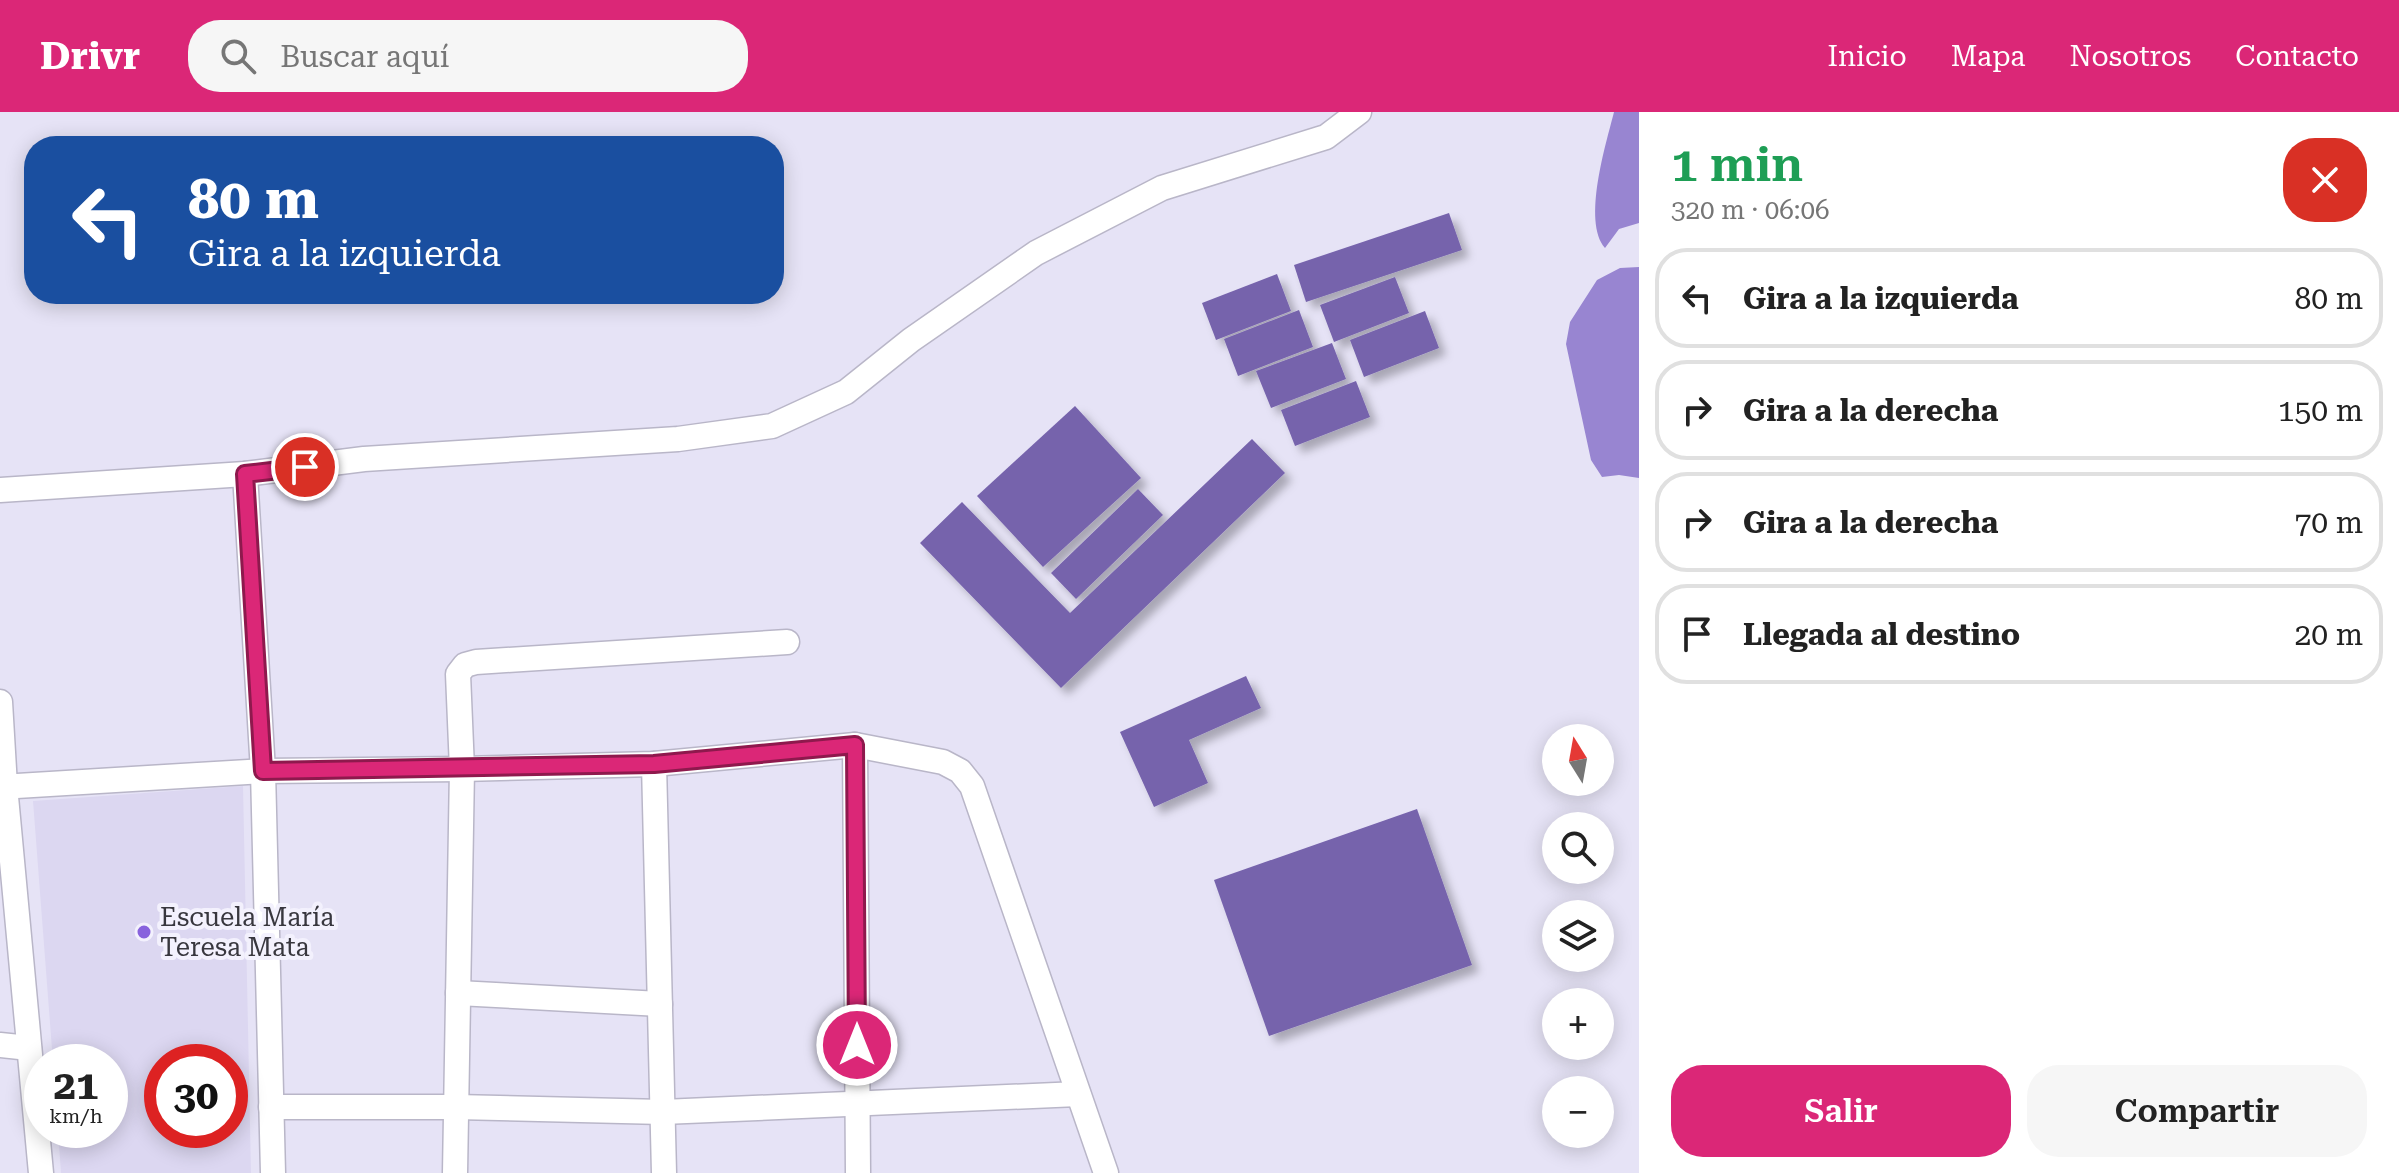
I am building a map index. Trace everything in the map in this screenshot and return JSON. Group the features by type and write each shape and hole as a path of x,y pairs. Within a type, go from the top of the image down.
{"street":[{"path":"0,490 245,474 364,459 678,439 772,426 846,392 911,340 1036,253 1162,188 1326,137 1359,112"},
{"path":"245,474 263,771 273,1173"},
{"path":"455,1173 462,769 458,674 465,665 476,662 787,642"},
{"path":"0,702 2,786 29,1044"},
{"path":"2,786 263,771 654,764 855,745 943,762 960,771 972,786 1106,1173"},
{"path":"855,745 858,1173"},
{"path":"654,764 664,1173"},
{"path":"458,993 660,1004"},
{"path":"0,1045 24,1047"},
{"path":"271,1107 663,1112 1078,1094"},
{"path":"39,1148 41,1173"}],"shaded area":[{"path":"1614,112 1639,112 1639,223 1619,229 1605,248 1598,236 1596,202"},
{"path":"1639,267 1639,478 1619,475 1602,477 1591,460 1566,344 1570,322 1597,280 1620,268"},
{"name":"Escuela María Teresa Mata","path":"243,786 251,1173 61,1173 59,1148 128,1148 128,1044 52,1044 33,801"}],"building":[{"path":"1449,213 1462,250 1306,302 1294,265"},
{"path":"1277,274 1291,311 1216,340 1202,303"},
{"path":"1395,277 1409,313 1334,342 1320,305"},
{"path":"1299,310 1313,347 1238,376 1224,339"},
{"path":"1425,311 1439,348 1364,377 1350,340"},
{"path":"1332,343 1346,379 1271,408 1256,371"},
{"path":"1356,381 1370,417 1295,446 1281,410"},
{"path":"1075,406 1141,478 1043,567 977,496"},
{"path":"1252,439 1285,473 1061,688 920,543 962,502 1070,613"},
{"path":"1138,489 1163,515 1076,599 1051,573"},
{"path":"1246,676 1261,708 1189,740 1208,783 1154,807 1120,732"},
{"path":"1417,809 1472,965 1269,1036 1214,880"}],"place":[{"name":"Escuela María Teresa Mata","path":"144,932"}],"route":[{"path":"305,467 245,474 263,771 654,764 855,745 857,1045"}]}
